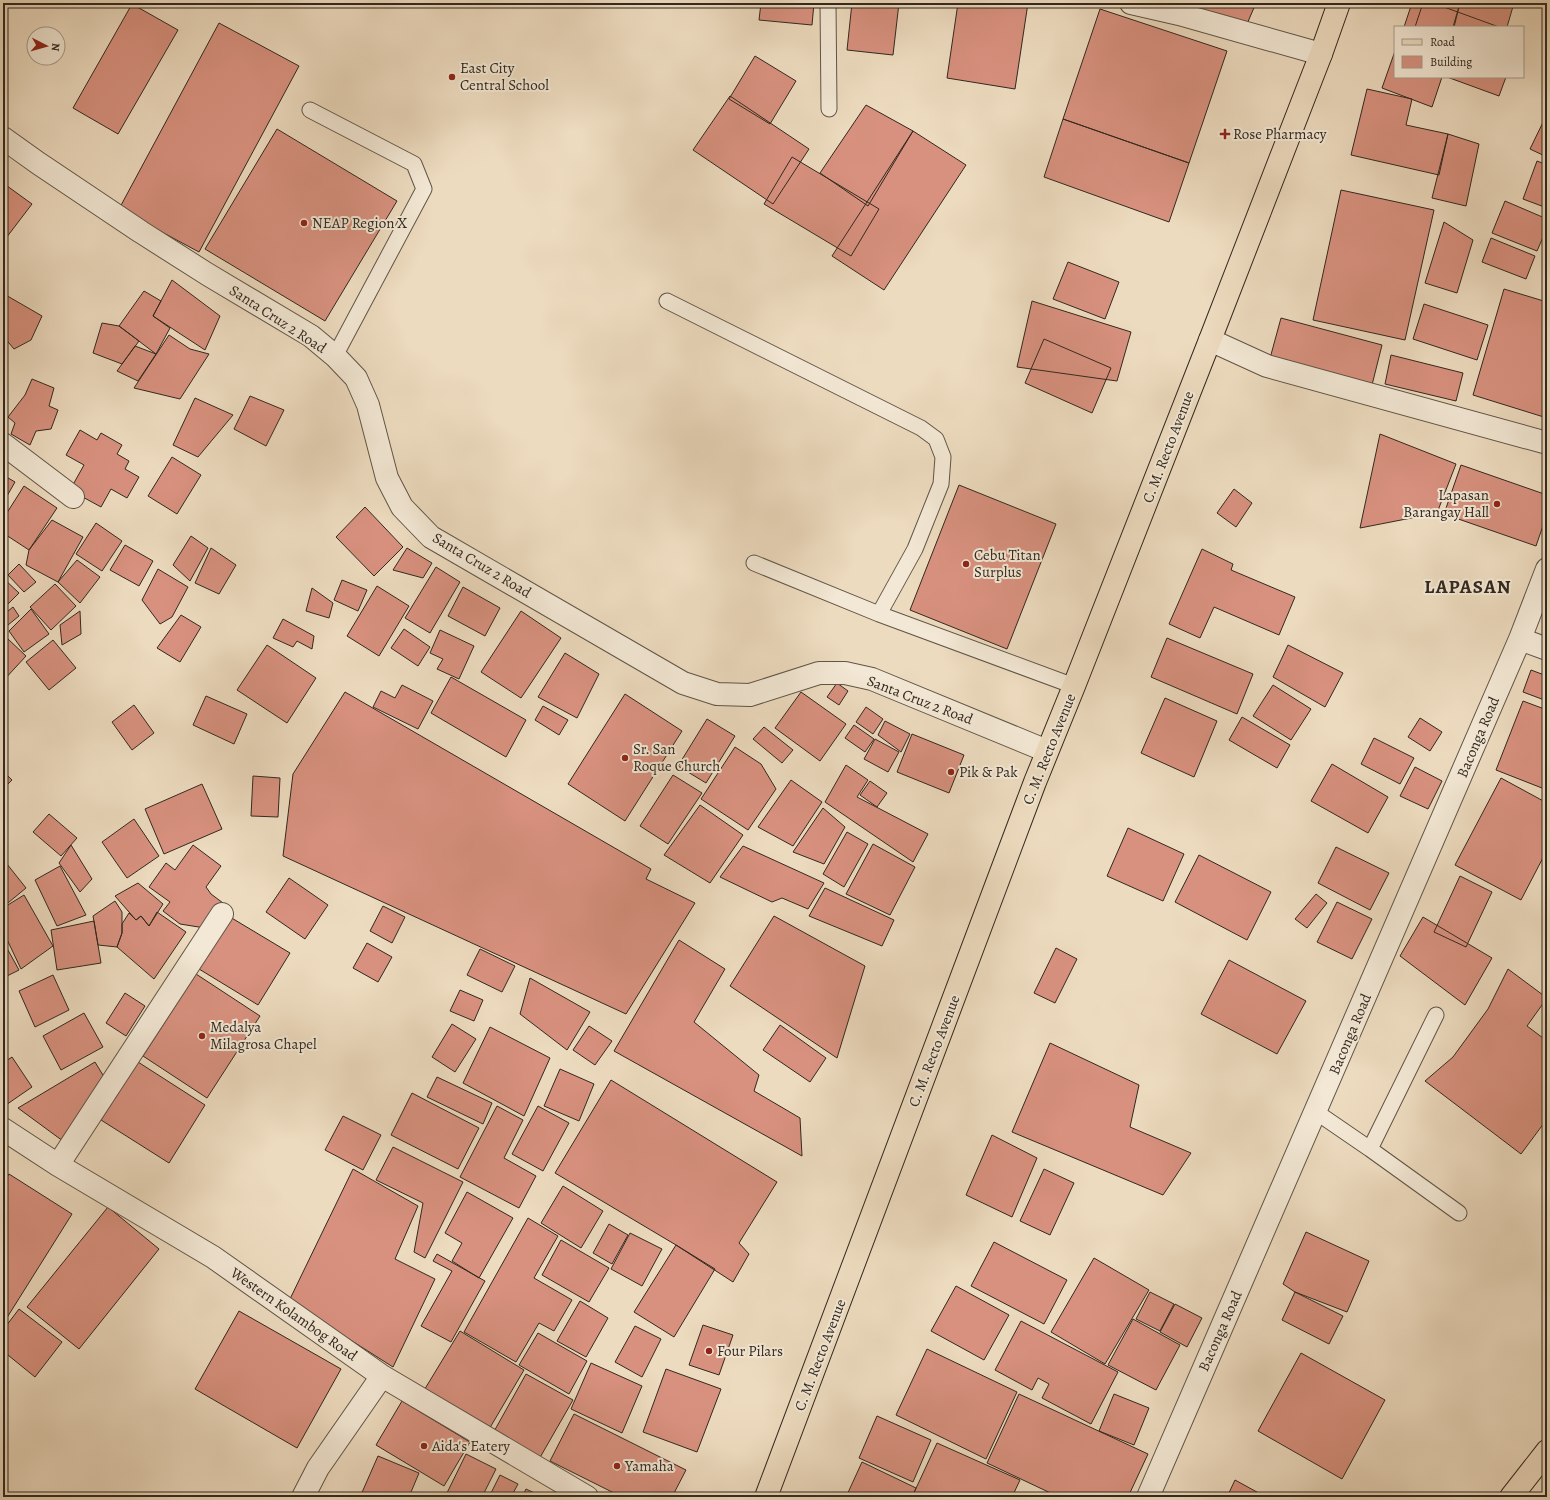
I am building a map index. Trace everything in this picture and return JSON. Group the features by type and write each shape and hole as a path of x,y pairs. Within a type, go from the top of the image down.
{"main road":[{"name":"C. M. Recto Avenue","path":"766,1497 1047,751 1210,340 1321,54 1339,3"},
{"path":"1511,1497 1547,1451"}],"street":[{"path":"1131,3 1179,14 1321,54"},
{"name":"Santa Cruz 2 Road","path":"3,138 140,232 311,336 336,356 356,378 368,405 387,478 402,507 431,536 684,683 717,694 750,695 819,673 845,673 872,679 1047,751"},
{"path":"1210,340 1267,366 1547,442"},
{"path":"3,444 73,497"},
{"name":"Baconga Road","path":"1148,1497 1520,639 1547,569"},
{"path":"1520,639 1547,649"},
{"path":"58,1165 222,914"},
{"name":"Western Kolambog Road","path":"3,1129 58,1165 213,1257 382,1376 586,1497"},
{"path":"304,1497 318,1468 382,1376"}],"lane":[{"path":"828,3 829,109"},
{"path":"310,110 414,164 424,189 336,356"},
{"path":"667,300 921,428 936,439 943,457 940,484 915,549 879,614"},
{"path":"754,563 879,614 1074,686"},
{"path":"1370,1149 1436,1016"},
{"path":"1316,1112 1459,1213"}],"building":[{"path":"761,3 814,3 812,25 759,20"},
{"path":"852,3 899,3 893,55 847,50"},
{"path":"958,3 1028,3 1015,89 947,78"},
{"path":"1163,3 1256,3 1247,24"},
{"path":"1412,3 1433,3 1496,26 1404,26"},
{"path":"1423,3 1460,3 1453,26 1415,26"},
{"path":"1460,3 1514,3 1507,26 1454,26"},
{"path":"132,4 178,30 118,134 73,108"},
{"path":"1100,9 1227,51 1189,163 1063,119"},
{"path":"219,23 299,66 199,252 119,209"},
{"path":"1394,54 1394,78 1442,78 1432,107 1382,88"},
{"path":"755,56 796,81 770,124 729,99"},
{"path":"1450,78 1506,78 1499,96"},
{"path":"1367,89 1412,99 1406,125 1448,134 1439,175 1351,155"},
{"path":"730,96 809,149 773,204 693,150"},
{"path":"866,105 913,131 868,206 820,173"},
{"path":"1547,114 1547,157 1530,149"},
{"path":"1063,119 1189,163 1169,222 1044,177"},
{"path":"277,129 397,201 325,321 205,249"},
{"path":"913,131 966,165 884,290 832,256"},
{"path":"1448,134 1479,144 1466,206 1432,198"},
{"path":"792,157 879,209 851,256 764,204"},
{"path":"1537,161 1547,165 1547,208 1523,199"},
{"path":"3,183 32,204 3,242"},
{"path":"1341,190 1434,210 1405,340 1313,320"},
{"path":"1505,201 1547,219 1547,228 1537,251 1492,233"},
{"path":"1444,222 1473,240 1457,293 1425,283"},
{"path":"1491,238 1535,256 1526,279 1482,262"},
{"path":"1068,262 1119,282 1105,319 1053,299"},
{"path":"172,280 220,316 205,350 153,316"},
{"path":"1504,289 1547,302 1547,418 1473,395"},
{"path":"144,291 161,301 153,316 170,328 156,354 119,326"},
{"path":"4,294 42,316 31,340 14,349 3,336"},
{"path":"1032,301 1131,332 1117,381 1017,367"},
{"path":"1424,304 1488,325 1477,360 1413,339"},
{"path":"1281,318 1382,345 1371,389 1269,362"},
{"path":"102,323 119,326 139,341 122,364 93,353"},
{"path":"169,335 190,349 209,354 180,399 134,388"},
{"path":"1044,339 1111,368 1092,413 1025,383"},
{"path":"135,346 156,354 138,381 117,371"},
{"path":"1391,355 1463,373 1456,401 1385,384"},
{"path":"32,379 54,388 49,406 58,410 51,429 36,431 30,445 11,434 15,423 8,417 25,395"},
{"path":"250,396 284,410 266,446 234,429"},
{"path":"195,398 233,415 198,457 173,445"},
{"path":"80,430 97,440 101,433 122,445 117,454 129,461 125,469 139,477 127,498 111,489 101,507 70,490 84,465 66,455"},
{"path":"1380,434 1456,464 1437,513 1360,528"},
{"path":"172,457 201,475 177,514 148,496"},
{"name":"Lapasan Barangay Hall","path":"1461,465 1547,495 1547,514 1536,546 1444,514"},
{"path":"3,475 15,482 3,503"},
{"path":"959,485 1056,524 1007,649 910,610"},
{"path":"24,486 57,508 29,550 3,533 3,519"},
{"path":"1234,489 1252,503 1236,527 1217,513"},
{"path":"365,507 403,547 374,576 336,537"},
{"path":"52,520 83,537 58,582 26,565 29,550"},
{"path":"96,523 122,541 102,571 76,554"},
{"path":"191,536 208,548 190,581 173,565"},
{"path":"125,545 153,561 139,586 110,570"},
{"path":"211,548 236,565 219,594 195,583"},
{"path":"407,548 432,563 423,578 393,570"},
{"path":"1202,549 1233,564 1231,570 1295,597 1279,635 1214,607 1200,638 1169,624"},
{"path":"77,560 100,577 80,603 58,582"},
{"path":"19,564 36,582 24,592 8,575"},
{"path":"436,567 460,582 430,633 405,618"},
{"path":"158,569 188,587 172,617 160,624 142,600"},
{"path":"3,578 19,593 8,604 3,599"},
{"path":"342,580 367,590 358,611 334,600"},
{"path":"55,584 76,606 51,630 30,607"},
{"path":"377,586 409,606 379,656 347,636"},
{"path":"463,587 500,608 485,636 448,616"},
{"path":"312,588 333,603 329,618 306,611"},
{"path":"13,607 19,616 3,629 3,615"},
{"path":"31,609 49,634 24,652 9,631"},
{"path":"80,611 81,634 62,645 60,625"},
{"path":"521,611 561,638 521,698 481,672"},
{"path":"181,615 201,627 180,662 157,648"},
{"path":"283,619 314,636 312,649 297,641 293,647 273,638"},
{"path":"404,629 430,647 418,666 391,648"},
{"path":"440,630 474,646 459,679 437,669 443,659 430,653"},
{"path":"1167,638 1253,674 1237,714 1151,677"},
{"path":"8,639 26,656 3,681 3,644"},
{"path":"53,640 76,668 49,690 26,662"},
{"path":"267,645 316,678 287,723 237,690"},
{"path":"1288,645 1343,673 1325,707 1273,677"},
{"path":"565,653 599,674 577,718 538,697"},
{"path":"1531,670 1547,676 1547,701 1523,692"},
{"path":"451,677 526,720 506,757 431,713"},
{"path":"837,683 848,691 839,705 827,697"},
{"path":"402,685 433,701 418,729 373,707 381,691 395,698"},
{"path":"1273,685 1311,709 1291,740 1253,716"},
{"path":"345,692 651,869 646,879 695,903 626,1014 283,856 293,774"},
{"path":"801,692 846,724 820,761 775,728"},
{"name":"Sr. San Roque Church","path":"625,694 682,731 625,821 568,784"},
{"path":"206,696 247,714 234,744 193,725"},
{"path":"1165,698 1217,721 1194,777 1141,753"},
{"path":"1523,701 1547,710 1547,790 1496,770"},
{"path":"134,705 154,733 132,750 112,722"},
{"path":"543,706 568,720 559,735 535,720"},
{"path":"866,707 883,719 873,734 856,722"},
{"path":"1242,717 1290,745 1277,768 1229,740"},
{"path":"1420,718 1442,732 1430,751 1408,737"},
{"path":"707,719 735,736 706,783 678,766"},
{"path":"885,721 910,734 901,752 878,735"},
{"path":"854,725 874,739 865,752 845,738"},
{"path":"764,727 793,750 782,763 753,739"},
{"path":"912,734 964,755 949,793 897,772"},
{"path":"1374,738 1414,758 1400,784 1361,764"},
{"path":"875,739 899,752 888,772 864,759"},
{"path":"735,747 761,764 776,789 748,830 701,799"},
{"path":"1332,764 1388,797 1368,833 1311,801"},
{"path":"846,765 868,780 857,797 928,834 913,862 825,802"},
{"path":"1415,767 1442,781 1428,809 1400,796"},
{"path":"3,771 12,780 3,789"},
{"path":"673,775 702,793 668,844 640,826"},
{"path":"253,776 280,778 278,817 251,816"},
{"path":"1501,778 1547,803 1547,850 1521,900 1455,865"},
{"path":"791,780 822,802 793,846 758,827"},
{"path":"870,781 887,793 877,807 860,795"},
{"path":"202,784 222,829 164,854 145,809"},
{"path":"700,805 743,835 710,883 664,855"},
{"path":"823,808 845,827 824,864 793,852"},
{"path":"49,814 77,838 61,856 33,832"},
{"path":"134,819 159,856 127,878 102,842"},
{"path":"1128,828 1184,854 1163,901 1107,876"},
{"path":"847,832 868,844 844,887 823,874"},
{"path":"873,844 915,867 890,915 846,894"},
{"path":"71,845 92,879 80,892 59,863"},
{"path":"193,845 221,866 206,887 211,894 223,903 205,928 180,924 163,911 170,902 149,887 166,863 175,870"},
{"path":"743,846 824,883 808,909 782,898 772,902 720,877"},
{"path":"1336,847 1389,873 1370,910 1318,883"},
{"path":"1199,855 1271,892 1247,940 1175,902"},
{"path":"3,859 26,888 3,907"},
{"path":"60,866 86,915 57,926 35,880"},
{"path":"1460,876 1492,892 1466,947 1434,932"},
{"path":"289,878 328,905 305,939 266,912"},
{"path":"138,883 163,904 149,926 141,916 136,920 115,896"},
{"path":"825,888 894,920 882,946 809,916"},
{"path":"1316,894 1327,903 1307,928 1295,919"},
{"path":"24,895 53,946 21,969 3,931 3,908"},
{"path":"115,901 122,912 122,933 117,947 98,945 93,916"},
{"path":"1337,902 1372,919 1352,959 1317,942"},
{"path":"383,906 405,917 392,943 370,931"},
{"path":"157,912 186,932 154,979 117,947 122,933 122,924 129,913 136,920 141,916 149,926"},
{"path":"774,916 865,966 837,1058 730,986"},
{"path":"230,917 290,953 258,1005 199,969"},
{"path":"1423,917 1492,958 1465,1005 1400,956"},
{"path":"94,921 101,963 57,970 51,930"},
{"path":"679,940 725,969 694,1022 759,1075 754,1091 800,1118 802,1156 614,1051"},
{"path":"3,941 19,970 3,978"},
{"path":"367,943 392,957 378,982 353,968"},
{"path":"1056,948 1077,959 1055,1003 1034,993"},
{"path":"480,949 515,966 502,992 467,975"},
{"path":"1229,960 1306,1001 1277,1054 1201,1014"},
{"path":"1508,969 1547,998 1527,1026 1547,1041 1547,1119 1521,1154 1425,1081 1453,1057 1488,1009"},
{"name":"Medalya Milagrosa Chapel","path":"196,974 260,1016 207,1098 143,1056"},
{"path":"53,975 69,1010 35,1027 19,991"},
{"path":"530,978 590,1012 567,1050 520,1014"},
{"path":"460,990 483,1000 474,1021 450,1011"},
{"path":"125,993 145,1006 126,1036 106,1023"},
{"path":"84,1013 103,1047 61,1070 43,1036"},
{"path":"452,1024 476,1039 455,1072 432,1057"},
{"path":"780,1025 826,1058 810,1082 763,1050"},
{"path":"589,1026 612,1041 595,1065 573,1050"},
{"path":"490,1027 550,1058 524,1116 463,1083"},
{"path":"1050,1043 1139,1085 1130,1127 1191,1153 1163,1195 1012,1132"},
{"path":"12,1057 32,1087 3,1107 3,1063"},
{"path":"95,1062 109,1085 67,1144 18,1108"},
{"path":"138,1062 205,1105 169,1163 101,1120"},
{"path":"560,1069 594,1084 579,1121 544,1106"},
{"path":"437,1077 492,1103 483,1124 427,1097"},
{"path":"611,1080 777,1182 739,1243 749,1254 733,1282 676,1245 555,1173"},
{"path":"412,1093 479,1128 458,1169 391,1135"},
{"path":"497,1106 523,1120 504,1158 536,1176 519,1208 460,1177"},
{"path":"538,1106 569,1123 543,1171 512,1154"},
{"path":"343,1116 381,1135 363,1170 325,1150"},
{"path":"992,1135 1037,1158 1012,1217 966,1195"},
{"path":"393,1147 463,1182 425,1258 414,1252 423,1203 376,1180"},
{"path":"353,1169 418,1206 395,1259 435,1279 393,1367 289,1301"},
{"path":"1044,1169 1074,1183 1050,1235 1020,1221"},
{"path":"9,1174 72,1214 3,1324 3,1184"},
{"path":"563,1186 603,1211 581,1248 541,1223"},
{"path":"467,1192 513,1218 479,1278 452,1261 462,1243 445,1233"},
{"path":"108,1207 159,1249 79,1349 27,1307"},
{"path":"528,1218 558,1236 534,1278 572,1300 554,1331 539,1323 516,1362 464,1332"},
{"path":"609,1224 628,1235 612,1264 593,1253"},
{"path":"1306,1232 1369,1261 1347,1312 1295,1292 1283,1284"},
{"path":"630,1233 662,1249 642,1286 611,1269"},
{"path":"561,1240 609,1268 589,1302 542,1275"},
{"path":"994,1242 1067,1280 1044,1324 971,1286"},
{"path":"676,1245 715,1269 674,1337 634,1312"},
{"path":"437,1254 485,1281 451,1342 421,1326 452,1271 433,1261"},
{"path":"1094,1258 1149,1290 1105,1364 1051,1332"},
{"path":"956,1286 1009,1315 984,1360 931,1331"},
{"path":"1150,1292 1174,1304 1160,1331 1136,1319"},
{"path":"1295,1292 1343,1316 1329,1344 1282,1320"},
{"path":"580,1301 608,1318 586,1357 557,1341"},
{"path":"1175,1304 1202,1318 1187,1347 1160,1332"},
{"path":"19,1309 62,1342 35,1377 3,1351 3,1330"},
{"path":"239,1311 341,1369 297,1448 195,1389"},
{"path":"1133,1319 1180,1345 1156,1390 1108,1365"},
{"path":"1021,1321 1118,1372 1091,1424 1042,1398 1049,1384 1038,1378 1032,1390 995,1370"},
{"path":"703,1325 733,1335 719,1375 689,1365"},
{"path":"635,1326 661,1339 642,1377 615,1362"},
{"path":"460,1331 524,1370 488,1431 423,1392"},
{"path":"538,1333 587,1361 569,1394 519,1365"},
{"path":"927,1349 1017,1392 986,1459 896,1415"},
{"path":"1301,1353 1385,1400 1342,1479 1258,1431"},
{"path":"591,1363 642,1386 622,1433 571,1409"},
{"path":"666,1369 721,1389 697,1452 643,1432"},
{"path":"526,1374 573,1400 538,1461 492,1435"},
{"path":"1019,1394 1148,1454 1128,1497 1059,1497 987,1463"},
{"path":"1114,1394 1149,1408 1134,1445 1099,1431"},
{"path":"402,1401 470,1442 444,1486 376,1445"},
{"path":"574,1414 686,1470 672,1497 622,1497 550,1461"},
{"path":"877,1416 931,1440 913,1482 859,1458"},
{"path":"937,1443 1020,1480 1012,1497 912,1497"},
{"path":"466,1454 496,1469 482,1497 445,1497"},
{"path":"378,1456 419,1473 409,1497 360,1497"},
{"path":"862,1462 916,1488 912,1497 846,1497"},
{"path":"500,1475 518,1484 511,1497 489,1497"},
{"path":"1235,1480 1266,1497 1227,1497"},
{"path":"526,1489 543,1497 522,1497"}],"place":[{"name":"East City Central School","path":"452,77"},
{"name":"Rose Pharmacy","path":"1225,134"},
{"name":"NEAP Region X","path":"304,223"},
{"name":"Lapasan Barangay Hall","path":"1497,504"},
{"name":"Cebu Titan Surplus","path":"966,564"},
{"name":"Sr. San Roque Church","path":"625,758"},
{"name":"Pik & Pak","path":"951,772"},
{"name":"Medalya Milagrosa Chapel","path":"202,1036"},
{"name":"Four Pilars","path":"709,1351"},
{"name":"Aida's Eatery","path":"424,1446"},
{"name":"Yamaha","path":"617,1466"}],"district":[{"name":"LAPASAN","path":"1468,586"}]}
